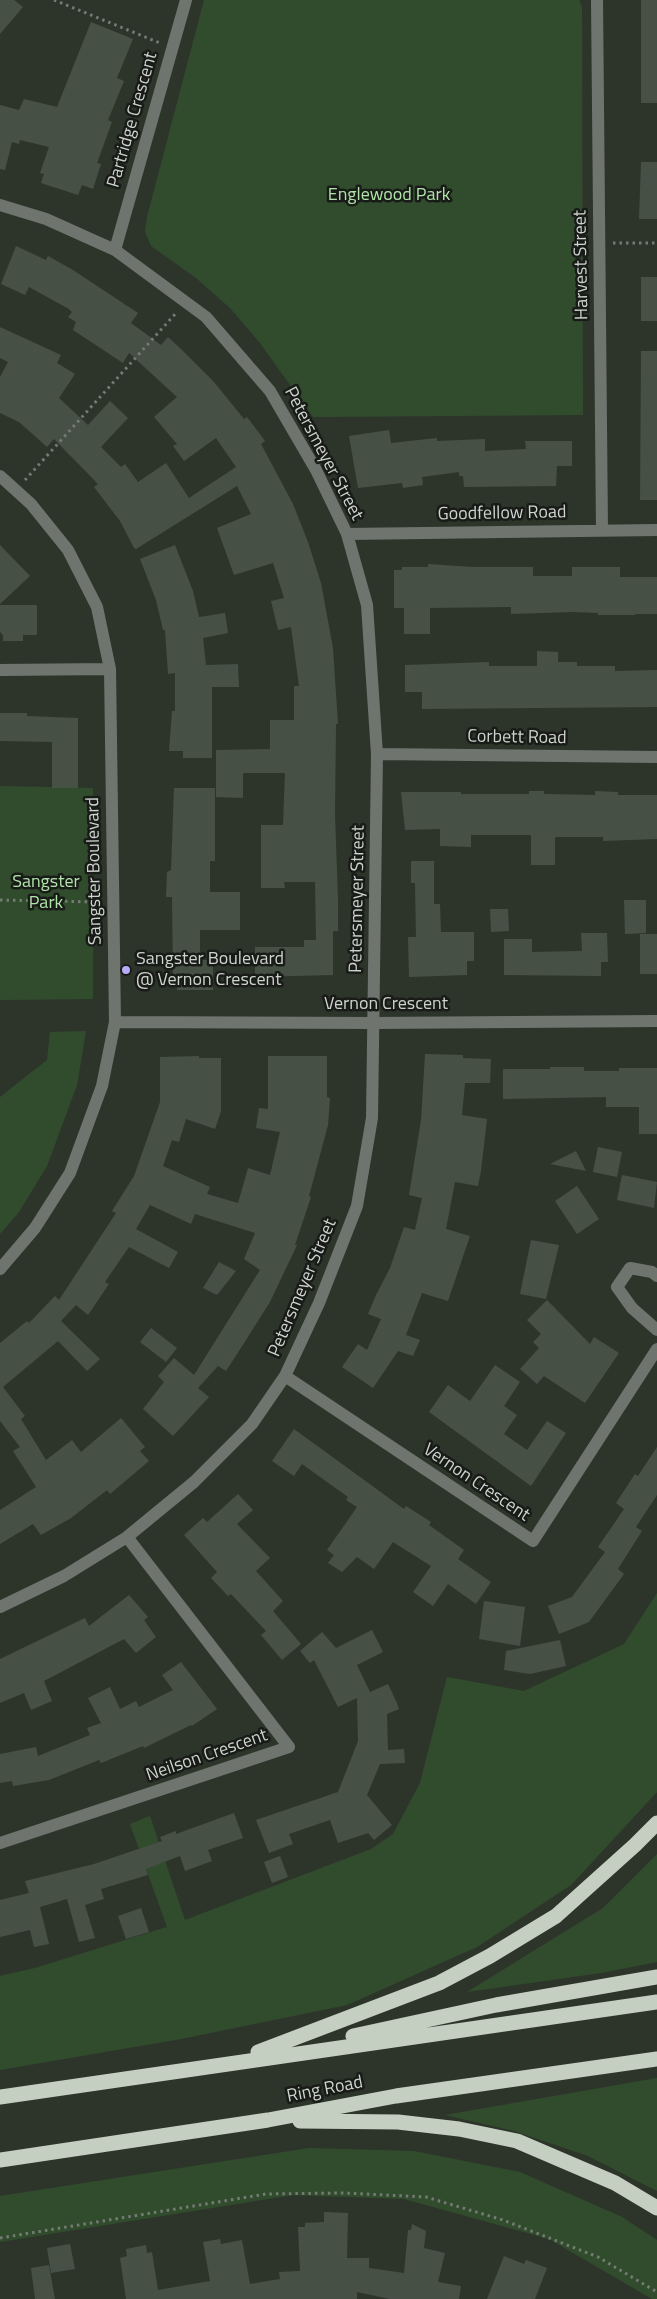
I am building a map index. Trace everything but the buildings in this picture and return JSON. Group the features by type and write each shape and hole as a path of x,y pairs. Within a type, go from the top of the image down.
{"highway":[{"path":"231,2062 440,1983 490,1956 556,1916 614,1865 657,1823"},
{"path":"231,2062 496,2005 657,1977"},
{"path":"0,2097 231,2062 657,2002"},
{"name":"Ring Road","path":"0,2160 268,2120 396,2096 657,2059"},
{"path":"268,2120 398,2122 459,2129 517,2141 615,2183 657,2208"}],"street":[{"name":"Partridge Crescent","path":"115,250 186,0"},
{"name":"Harvest Street","path":"597,0 602,530"},
{"name":"Petersmeyer Street","path":"0,204 46,220 115,250 206,317 270,391 316,470 347,534 367,606 377,754 372,1118 357,1206 319,1303 285,1376 252,1424 194,1482 127,1537 64,1576 0,1607"},
{"name":"Sangster Boulevard","path":"0,476 31,504 68,550 97,607 110,669 115,1022 102,1086 70,1173 35,1228 0,1269"},
{"name":"Goodfellow Road","path":"347,534 657,530"},
{"path":"0,670 110,669"},
{"name":"Corbett Road","path":"377,754 657,757"},
{"name":"Vernon Crescent","path":"115,1022 657,1021"},
{"path":"657,1276 652,1272 630,1268 617,1287 632,1308 657,1330"},
{"name":"Vernon Crescent","path":"285,1376 533,1542 657,1349"},
{"name":"Neilson Crescent","path":"0,1844 289,1747 127,1537"}],"path":[{"path":"54,0 172,48"},
{"path":"599,243 657,243"},
{"path":"16,490 186,303"},
{"path":"0,900 112,902"},
{"path":"0,2238 266,2194 344,2193 426,2197 503,2220 598,2257 657,2292"}],"green space":[{"name":"Englewood Park","path":"204,0 579,0 582,7 583,415 313,417 260,343 230,308 196,278 151,246 145,232 147,217"},
{"name":"Sangster Park","path":"0,786 93,788 93,999 0,1000"},
{"path":"86,1031 77,1085 47,1166 19,1212 0,1234 0,1097 47,1060 50,1032"},
{"path":"657,1593 657,1792 571,1885 477,1947 347,2005 181,2039 0,2070 0,1976 35,1968 167,1927 130,1824 150,1816 185,1920 371,1849 393,1834 420,1783 447,1677 524,1691 624,1644"},
{"path":"657,1854 657,1962 601,1973 467,1992 603,1908"},
{"path":"657,2078 657,2191 588,2156 514,2131 445,2115"},
{"path":"309,2148 414,2151 520,2172 622,2217 657,2240 657,2299 652,2299 549,2239 404,2199 293,2195 0,2242 0,2196"}],"place":[{"name":"Sangster Boulevard @ Vernon Crescent","path":"126,970"}]}
